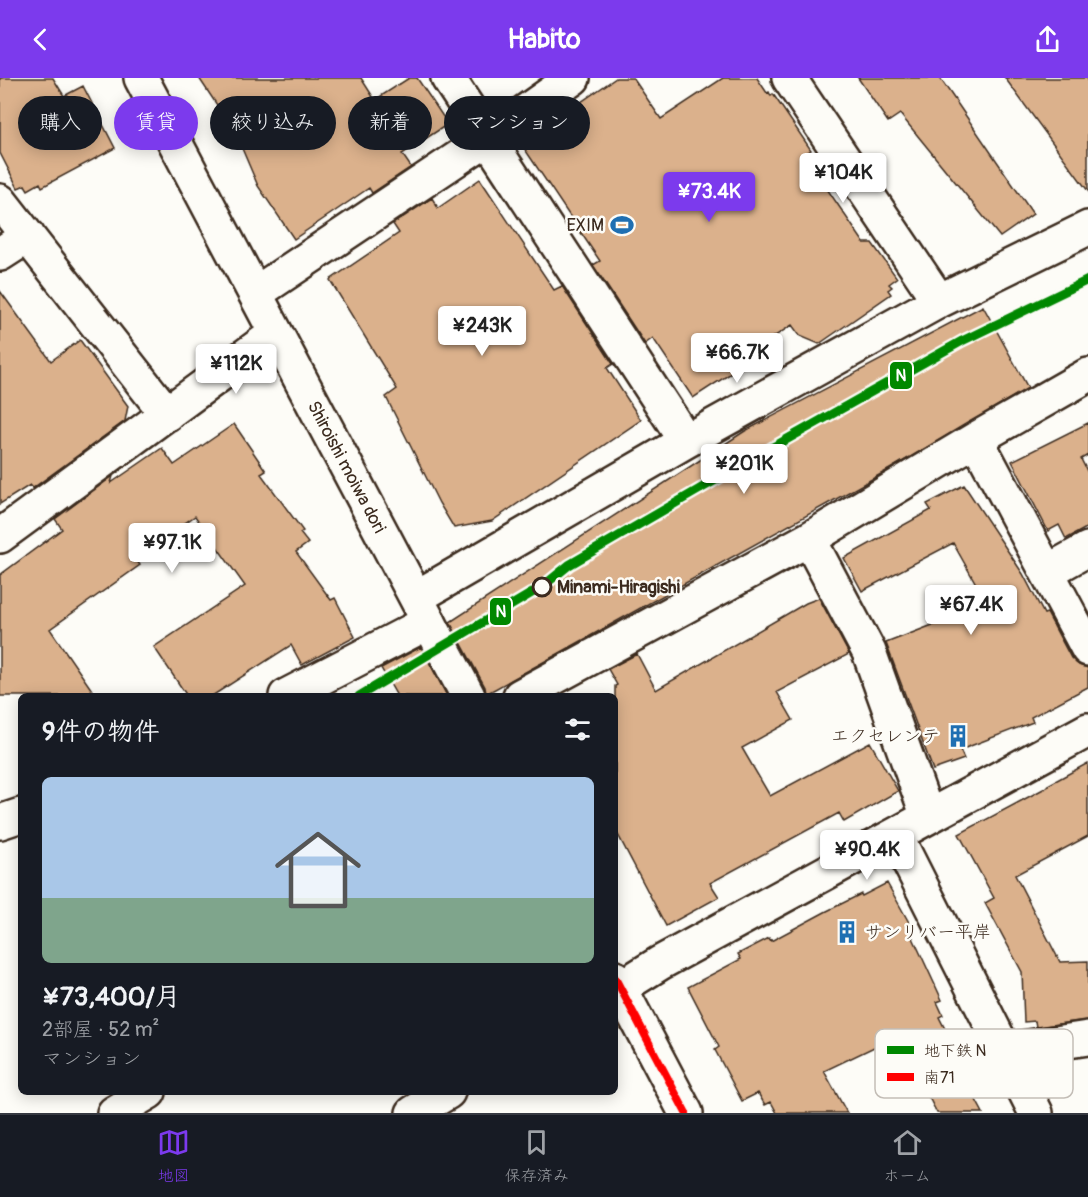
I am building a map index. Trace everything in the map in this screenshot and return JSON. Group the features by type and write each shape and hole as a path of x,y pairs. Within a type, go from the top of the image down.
{"street":[{"name":"Shiroishi moiwa dori","path":"141,78 466,693"},
{"path":"448,78 460,96"},
{"path":"548,96 573,78"},
{"path":"789,78 939,301"},
{"path":"256,293 470,150"},
{"path":"496,150 686,441"},
{"path":"0,201 167,414"},
{"path":"291,693 686,441 939,301 1088,228"},
{"path":"0,254 27,236"},
{"path":"0,536 275,334"},
{"path":"526,693 809,539 1088,375"},
{"path":"976,439 1088,649"},
{"path":"809,539 869,652 928,817"},
{"path":"1047,572 1088,549"},
{"path":"618,985 1088,730"},
{"path":"0,822 18,816"},
{"path":"896,836 992,1029"},
{"path":"618,988 686,1113"},
{"path":"1073,1040 1088,1038"},
{"path":"114,1113 144,1095"},
{"path":"413,1113 443,1095"},
{"path":"1028,1098 1036,1113"}],"building":[{"path":"0,78 53,78 64,96 18,96 18,150 102,150 102,123 114,146 114,149 42,187 40,183 28,190 25,185 18,188 0,153"},
{"path":"199,78 361,78 372,96 348,96 348,150 408,150 402,154 411,167 372,193 369,188 294,239 258,186 243,150 336,150 336,96 211,96"},
{"path":"409,78 417,78 429,96 381,96"},
{"path":"616,78 633,78 661,119 723,78 757,78 767,93 769,92 771,96 773,94 811,150 808,152 811,155 806,158 864,243 872,243 897,278 889,284 892,287 888,290 891,294 819,344 800,336 792,325 732,364 736,370 693,398 653,338 645,344 593,265 600,261 525,150 590,150 590,96"},
{"path":"858,78 940,78 1033,214 1000,237 900,114 888,122"},
{"path":"1005,78 1088,78 1088,191"},
{"path":"83,86 88,96 64,96"},
{"path":"432,100 444,118 444,127 432,134"},
{"path":"480,179 554,290 562,286 613,364 607,368 641,420 492,521 454,528 386,397 397,389 330,280 399,233 393,224 432,198 438,208"},
{"path":"0,291 51,361 80,340 128,406 125,421 33,488 30,485 0,504"},
{"path":"983,306 1028,388 890,469 486,693 485,687 450,622 745,431"},
{"path":"1088,423 1088,455 1081,459 1088,473 1088,527 1066,539 1059,525 1048,531 1012,461"},
{"path":"234,424 266,471 261,474 303,531 300,533 308,543 296,552 331,600 335,598 355,637 302,665 291,645 217,693 185,693 154,647 245,586 195,516 135,558 140,565 50,629 94,693 18,693 18,696 0,696 0,575 62,529 55,519 113,476 111,483 162,448 174,465"},
{"path":"964,485 1023,574 1071,658 1079,665 1088,668 1088,687 1031,717 1033,722 960,750 964,759 933,770 886,643 935,624 932,619 984,598 953,543 862,591 844,558 931,510 927,504"},
{"path":"819,598 849,654 777,692 793,720 742,748 770,796 870,742 898,791 844,822 839,813 710,883 719,897 666,926 618,835 618,693 615,693 617,685 608,669 637,654 656,690 806,603"},
{"path":"421,647 445,693 395,693 381,668"},
{"path":"1088,763 1088,836 1015,875 1060,962 1088,961 1088,1020 1036,1027 1035,1021 1024,1022 1022,972 985,903 994,898 959,834"},
{"path":"887,883 911,926 908,927 942,1000 937,1002 943,1015 939,1017 945,1029 875,1029 875,1047 824,1071 847,1113 777,1113 771,1102 765,1105 758,1093 742,1101 715,1050 719,1047 688,987 741,959 738,954 769,938 771,941 861,894 862,896"},
{"path":"929,1098 975,1098 983,1113 937,1113"}],"metro line":[{"name":"N","path":"364,693 542,587 569,565 743,464 962,341 1088,280"}],"transit line":[{"name":"南71","path":"618,984 686,1113"}],"place":[{"name":"EXIM","path":"622,225"},
{"name":"Minami-Hiragishi","path":"542,587"},
{"name":"エクセレンテ","path":"958,736"},
{"name":"サンリバー平岸","path":"847,932"}]}
